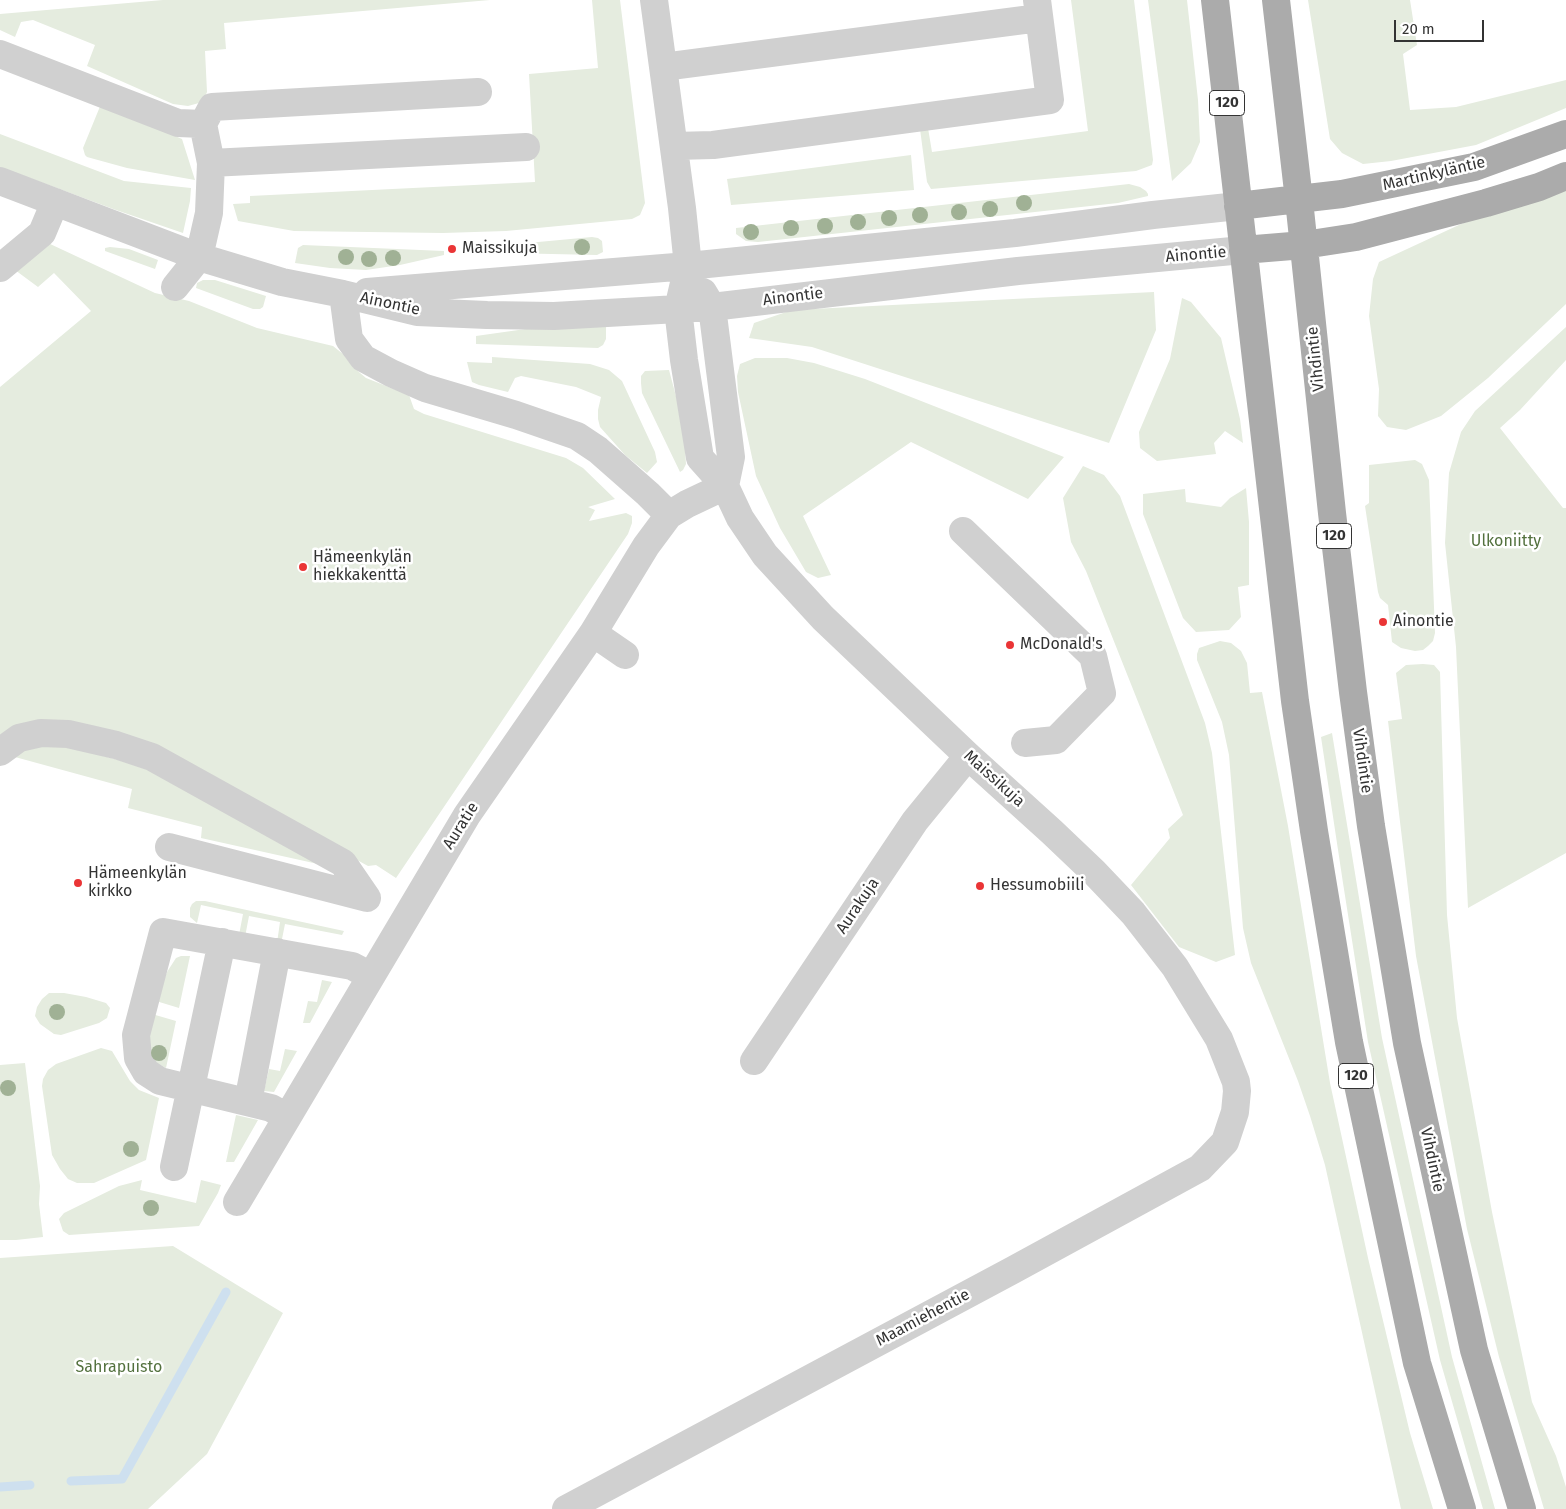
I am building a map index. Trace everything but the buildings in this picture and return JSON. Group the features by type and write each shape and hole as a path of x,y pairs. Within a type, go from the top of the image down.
{"main road":[{"name":"120","path":"1215,0 1295,701 1314,831 1349,1042 1417,1363 1462,1509"},
{"name":"Vihdintie","path":"1276,0 1353,692 1371,826 1406,1043 1474,1350 1522,1509"},
{"name":"Martinkyläntie","path":"1238,206 1342,194 1474,167 1566,134"},
{"path":"1243,250 1304,245 1356,237 1467,208 1539,187 1566,176"}],"street":[{"name":"Maissikuja","path":"654,0 688,266 678,309 684,360 700,458 725,486 740,518 765,555 823,618 968,756 1052,832 1133,913 1175,967 1219,1039 1236,1082 1237,1091"},
{"path":"663,67 1038,9 1050,100 713,145 674,146"},
{"path":"0,54 178,123 203,124"},
{"path":"175,287 198,257 209,213 211,163 203,124 212,107 478,92"},
{"path":"211,163 526,147"},
{"name":"Ainontie","path":"0,181 198,257 282,282 343,294 417,312 554,316 712,307 1018,271 1243,250"},
{"path":"0,268 42,233 55,202"},
{"name":"Ainontie","path":"343,294 688,266 1014,233 1238,206"},
{"name":"Maissikuja","path":"688,266 712,307 731,457 725,486"},
{"path":"343,294 349,339 363,358 425,388 578,436 598,450 669,515"},
{"name":"Auratie","path":"237,1202 467,816 592,633 646,546 669,515 725,486"},
{"path":"963,531 1093,656 1102,693 1056,740 1025,743"},
{"path":"592,633 625,655"},
{"path":"0,752 20,738 41,733 68,734 116,745 152,757 344,863 368,898"},
{"name":"Aurakuja","path":"754,1061 915,821 968,756"},
{"path":"169,847 368,898 407,916"},
{"path":"287,1117 271,1108 160,1081 146,1072 138,1058 136,1035 163,932 352,966 371,976"},
{"path":"174,1168 222,942"},
{"path":"248,1102 277,952"},
{"name":"Maamiehentie","path":"566,1509 1200,1168 1225,1142 1235,1112 1237,1091"}],"green space":[{"path":"163,0 490,0 224,23 226,49 205,51 207,92 199,103 188,106 173,104 87,66 95,45 33,20 21,22 15,37 0,30 0,14"},
{"path":"592,0 620,0 645,203 640,215 632,219 506,231 443,233 294,231 238,221 233,204 250,203 250,196 535,182 529,74 598,68"},
{"path":"1071,0 1134,0 1153,160 1152,165 1136,171 931,189 927,182 920,129 928,128 932,152 1088,131"},
{"path":"1148,0 1187,0 1198,100 1200,142 1191,163 1172,181"},
{"path":"1308,0 1410,0 1417,45 1403,54 1410,110 1456,107 1566,80 1566,108 1476,145 1391,161 1363,164 1342,153 1330,139"},
{"path":"101,104 182,139 195,180 127,168 87,157 83,148"},
{"path":"0,134 124,181 191,188 183,233 0,167"},
{"path":"911,155 914,190 731,205 727,179"},
{"path":"1129,184 1140,187 1146,191 1148,196 1118,203 758,242 746,241 736,234 736,228"},
{"path":"1566,189 1566,304 1488,378 1441,416 1406,430 1387,427 1378,416 1379,389 1369,316 1373,279 1379,262 1461,224"},
{"path":"592,237 602,241 603,252 597,255 506,253 506,245"},
{"name":"Hämeenkylän hiekkakenttä","path":"48,243 155,293 189,301 257,328 333,346 366,378 409,395 414,409 424,414 566,458 583,468 615,499 588,507 595,510 589,521 626,513 632,516 632,523 628,534 396,878 376,865 368,866 162,753 0,735 0,387 91,311 54,273 38,287 15,270"},
{"path":"303,245 444,251 444,255 400,265 366,270 330,268 295,263 298,248"},
{"path":"105,248 129,249 158,260 155,269 105,251"},
{"path":"203,280 215,280 266,296 263,307 253,309 196,288 197,283"},
{"path":"1154,292 1156,330 1109,443 812,347 749,338 754,323 792,310"},
{"path":"1182,298 1191,302 1221,338 1240,419 1243,443 1225,431 1214,443 1216,454 1157,461 1140,448 1139,432 1170,359"},
{"path":"575,322 606,322 606,339 603,345 598,348 476,344 476,336"},
{"name":"Ulkoniitty","path":"1566,327 1566,360 1520,410 1500,428 1563,508 1566,508 1566,853 1468,908 1456,647 1445,543 1449,473 1461,432 1475,411"},
{"path":"492,357 590,364 609,370 622,381 655,452 657,462 647,473 625,455 600,427 598,410 601,397 576,387 521,376 515,378 508,392 472,382 467,362 492,363"},
{"path":"755,358 787,358 814,363 865,379 1064,457 1028,499 911,442 803,516 831,575 818,578 806,572 780,528 756,476 738,392 737,376 740,364"},
{"path":"669,370 677,400 685,449 686,464 680,472 642,393 641,376 645,371"},
{"path":"1415,460 1422,464 1429,480 1435,633 1433,641 1428,646 1423,650 1415,651 1401,648 1392,642 1388,605 1380,598 1378,592 1365,506 1369,503 1369,465"},
{"path":"1083,466 1104,475 1120,496 1205,723 1212,753 1235,955 1216,962 1179,947 1131,885 1170,838 1168,829 1183,815 1086,571 1071,542 1063,498"},
{"path":"1246,488 1249,522 1249,585 1238,587 1241,617 1229,630 1196,632 1183,618 1143,514 1143,494 1185,489 1186,502 1221,507 1230,498"},
{"path":"1220,641 1231,643 1241,651 1247,663 1250,693 1262,692 1288,826 1330,1083 1368,1258 1410,1433 1433,1509 1401,1509 1325,1165 1298,1081 1251,963 1243,928 1229,755 1222,722 1197,660 1199,648"},
{"path":"1406,665 1434,665 1440,672 1447,915 1457,1018 1492,1212 1532,1402 1556,1456 1566,1487 1566,1509 1544,1509 1499,1357 1467,1229 1416,956 1388,721 1402,719 1396,673"},
{"path":"1332,733 1382,1038 1452,1357 1495,1509 1483,1509 1440,1360 1368,1042 1321,737"},
{"path":"47,741 175,775 327,866 201,838 202,827 128,808 132,789 15,757 20,748"},
{"path":"196,901 205,901 344,931 342,935 285,924 281,944 277,943 280,922 249,916 245,937 239,935 243,914 201,905 197,923 190,917 190,908"},
{"path":"190,956 179,1008 156,1001 167,972 176,958"},
{"path":"322,980 332,982 310,1023 303,1023 308,1001 317,1002"},
{"path":"49,993 64,993 106,1003 110,1008 107,1018 99,1023 61,1035 54,1034 40,1024 35,1016 37,1007"},
{"path":"152,1014 176,1021 166,1068 155,1062 150,1049 148,1035"},
{"path":"101,1048 112,1051 130,1081 139,1090 159,1098 146,1160 94,1183 77,1183 68,1179 52,1155 42,1086 43,1079 48,1070 56,1064"},
{"path":"285,1049 297,1051 274,1092 264,1091 269,1069 280,1071"},
{"path":"25,1063 40,1186 39,1204 43,1237 0,1240 0,1065"},
{"path":"236,1115 258,1120 234,1162 226,1162"},
{"path":"142,1180 140,1190 196,1203 201,1180 221,1185 199,1226 69,1235 63,1231 59,1219 64,1213 119,1186"},
{"name":"Sahrapuisto","path":"173,1246 283,1313 207,1454 148,1509 0,1509 0,1258"}],"waterway":[{"path":"71,1481 122,1479 226,1292"},
{"path":"0,1487 30,1485"}],"place":[{"name":"Maissikuja","path":"452,249"},
{"name":"Hämeenkylän hiekkakenttä","path":"303,567"},
{"name":"Ainontie","path":"1383,622"},
{"name":"McDonald's","path":"1010,645"},
{"name":"Hämeenkylän kirkko","path":"78,883"},
{"name":"Hessumobiili","path":"980,886"}]}
